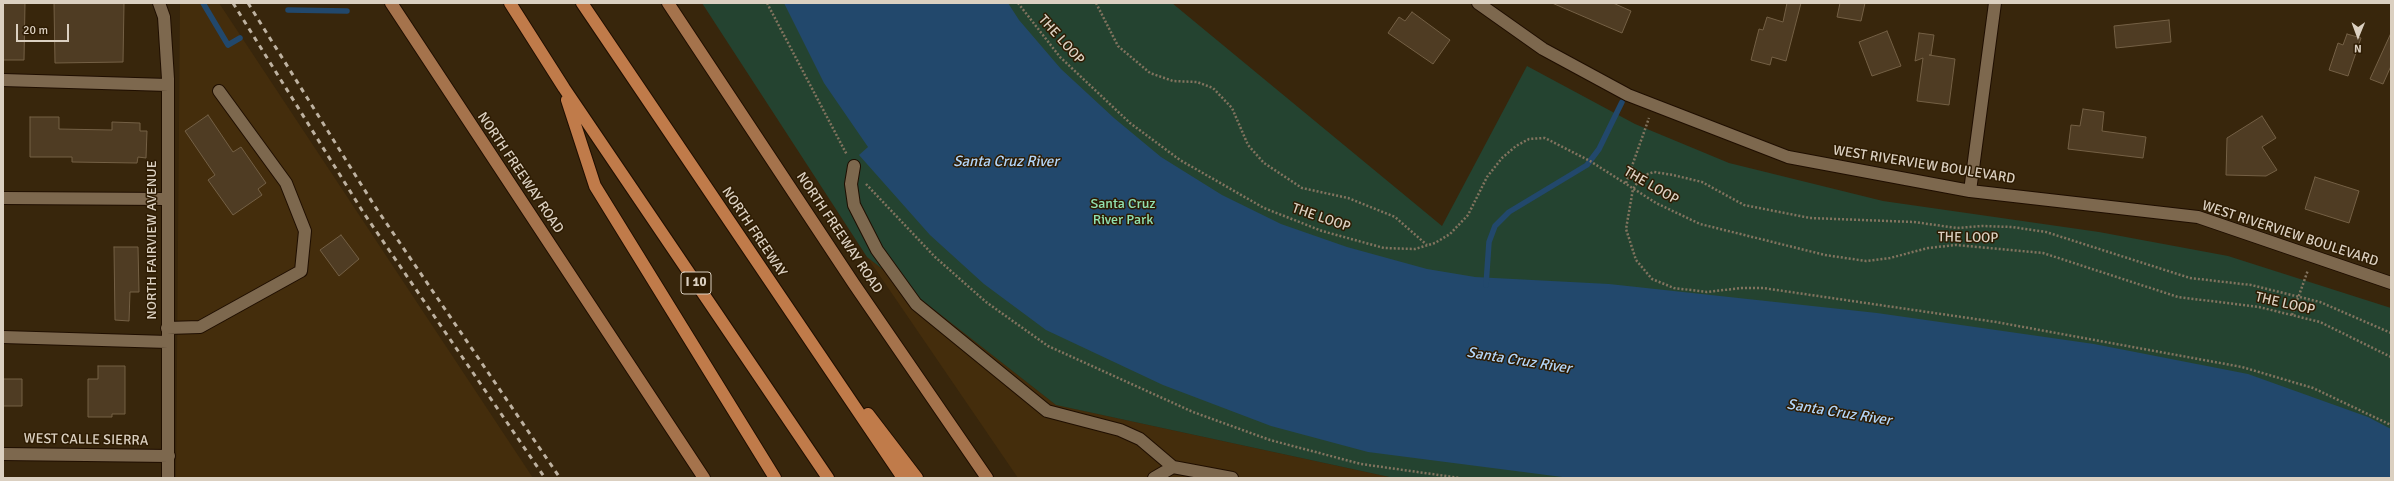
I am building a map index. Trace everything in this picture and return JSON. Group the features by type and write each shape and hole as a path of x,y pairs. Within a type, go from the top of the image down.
{"highway":[{"name":"I 10","path":"510,3 564,88 828,478"},
{"name":"NORTH FREEWAY","path":"582,3 903,478"},
{"path":"564,88 595,186 775,478"},
{"path":"784,303 917,478"}],"main road":[{"name":"NORTH FREEWAY ROAD","path":"391,3 704,478"},
{"name":"NORTH FREEWAY ROAD","path":"668,3 854,284 987,478"}],"street":[{"name":"NORTH FAIRVIEW AVENUE","path":"159,3 164,17 168,85 168,478"},
{"name":"WEST RIVERVIEW BOULEVARD","path":"1478,3 1543,49 1628,95 1788,157 1970,191 2198,217 2391,283"},
{"path":"1970,191 1995,3"},
{"path":"3,80 168,85"},
{"path":"167,328 200,327 301,271 305,231 286,183 219,91"},
{"path":"854,166 851,184 854,205 876,250 916,304 1047,411 1127,433 1140,439 1173,467 1232,478"},
{"path":"3,198 167,199"},
{"path":"3,337 168,342"},
{"name":"WEST CALLE SIERRA","path":"3,454 169,456"},
{"path":"1154,478 1173,467"}],"path":[{"path":"767,3 840,145 864,182 935,257 986,302 1048,346 1193,412 1270,440 1361,464 1460,478"},
{"name":"THE LOOP","path":"1018,3 1060,57 1130,123 1180,160 1264,208 1322,231 1384,248 1415,249 1428,245 1450,234 1468,215 1487,177 1502,158 1516,146 1529,139 1545,138 1574,152 1656,203 1700,224 1825,255 1866,261 1890,258 1928,248 1956,245 2002,248 2043,253 2178,297 2259,307 2320,322 2391,357"},
{"path":"1096,3 1118,46 1150,73 1173,81 1197,82 1213,88 1232,108 1248,145 1264,163 1302,188 1348,198 1396,217 1428,245"},
{"path":"1626,184 1654,105"},
{"path":"2391,333 2320,302 2251,284 2190,278 2046,232 2012,227 1982,226 1957,228 1914,222 1810,218 1744,204 1702,182 1654,172 1642,176 1633,188 1626,228 1636,260 1652,279 1674,288 1707,292 1741,288 1770,289 1996,322 2242,367 2313,388 2391,425"},
{"path":"2292,315 2313,256"}],"shaded area":[{"path":"180,3 219,3 533,478 176,478"},
{"path":"867,257 1056,405 1394,478 1018,478"}],"green space":[{"name":"Santa Cruz River Park","path":"702,3 1172,3 1442,226 1527,66 1635,124 1729,163 1883,201 2099,232 2228,256 2391,308 2391,478 1394,478 1056,405 867,257"}],"water":[{"name":"Santa Cruz River","path":"784,3 1008,3 1019,20 1061,69 1114,118 1161,157 1222,195 1281,224 1347,247 1427,269 1475,277 1609,284 1877,313 2094,344 2248,374 2368,417 2391,429 2391,478 1570,478 1368,452 1271,426 1163,385 1046,330 984,284 930,235 859,155 868,147 824,83"}],"building":[{"path":"3,3 25,3 24,60 3,60"},
{"path":"54,3 124,3 123,62 55,63"},
{"path":"1552,3 1613,3 1631,11 1622,33"},
{"path":"1787,3 1801,3 1786,61 1772,57 1770,65 1751,60 1759,29 1763,30 1767,17 1783,22"},
{"path":"1840,3 1865,3 1861,21 1837,17"},
{"path":"1412,12 1450,40 1433,64 1388,33 1399,17 1405,21"},
{"path":"2169,20 2171,42 2116,48 2114,26"},
{"path":"1887,31 1901,66 1872,76 1859,42"},
{"path":"1919,33 1934,35 1931,55 1929,55 1955,59 1949,105 1917,101 1923,58 1915,61"},
{"path":"2391,33 2391,66 2383,84 2370,79"},
{"path":"2347,34 2361,38 2348,76 2329,70 2338,43 2343,45"},
{"path":"2083,109 2104,112 2102,131 2146,137 2143,158 2068,149 2071,125 2080,126"},
{"path":"208,115 233,152 241,147 266,183 258,189 262,195 233,215 208,180 215,175 185,131"},
{"path":"2262,116 2276,138 2262,147 2277,170 2266,176 2226,175 2227,138"},
{"path":"30,117 59,117 59,129 112,130 112,122 140,123 140,131 147,131 146,158 138,157 137,163 72,162 72,157 30,157"},
{"path":"2315,177 2359,191 2349,223 2305,209"},
{"path":"341,235 359,259 339,276 320,250"},
{"path":"114,247 138,247 139,292 130,292 129,321 115,320"},
{"path":"98,366 125,366 125,414 112,414 112,417 88,417 88,379 98,379"},
{"path":"3,379 22,379 22,406 3,406"}],"waterway":[{"path":"203,3 228,45 240,38"},
{"path":"288,10 347,11"},
{"path":"1486,285 1489,242 1495,226 1509,212 1587,165 1599,149 1622,102"}],"railway":[{"path":"233,3 363,212 545,478"},
{"path":"248,3 374,205 560,478"}]}
